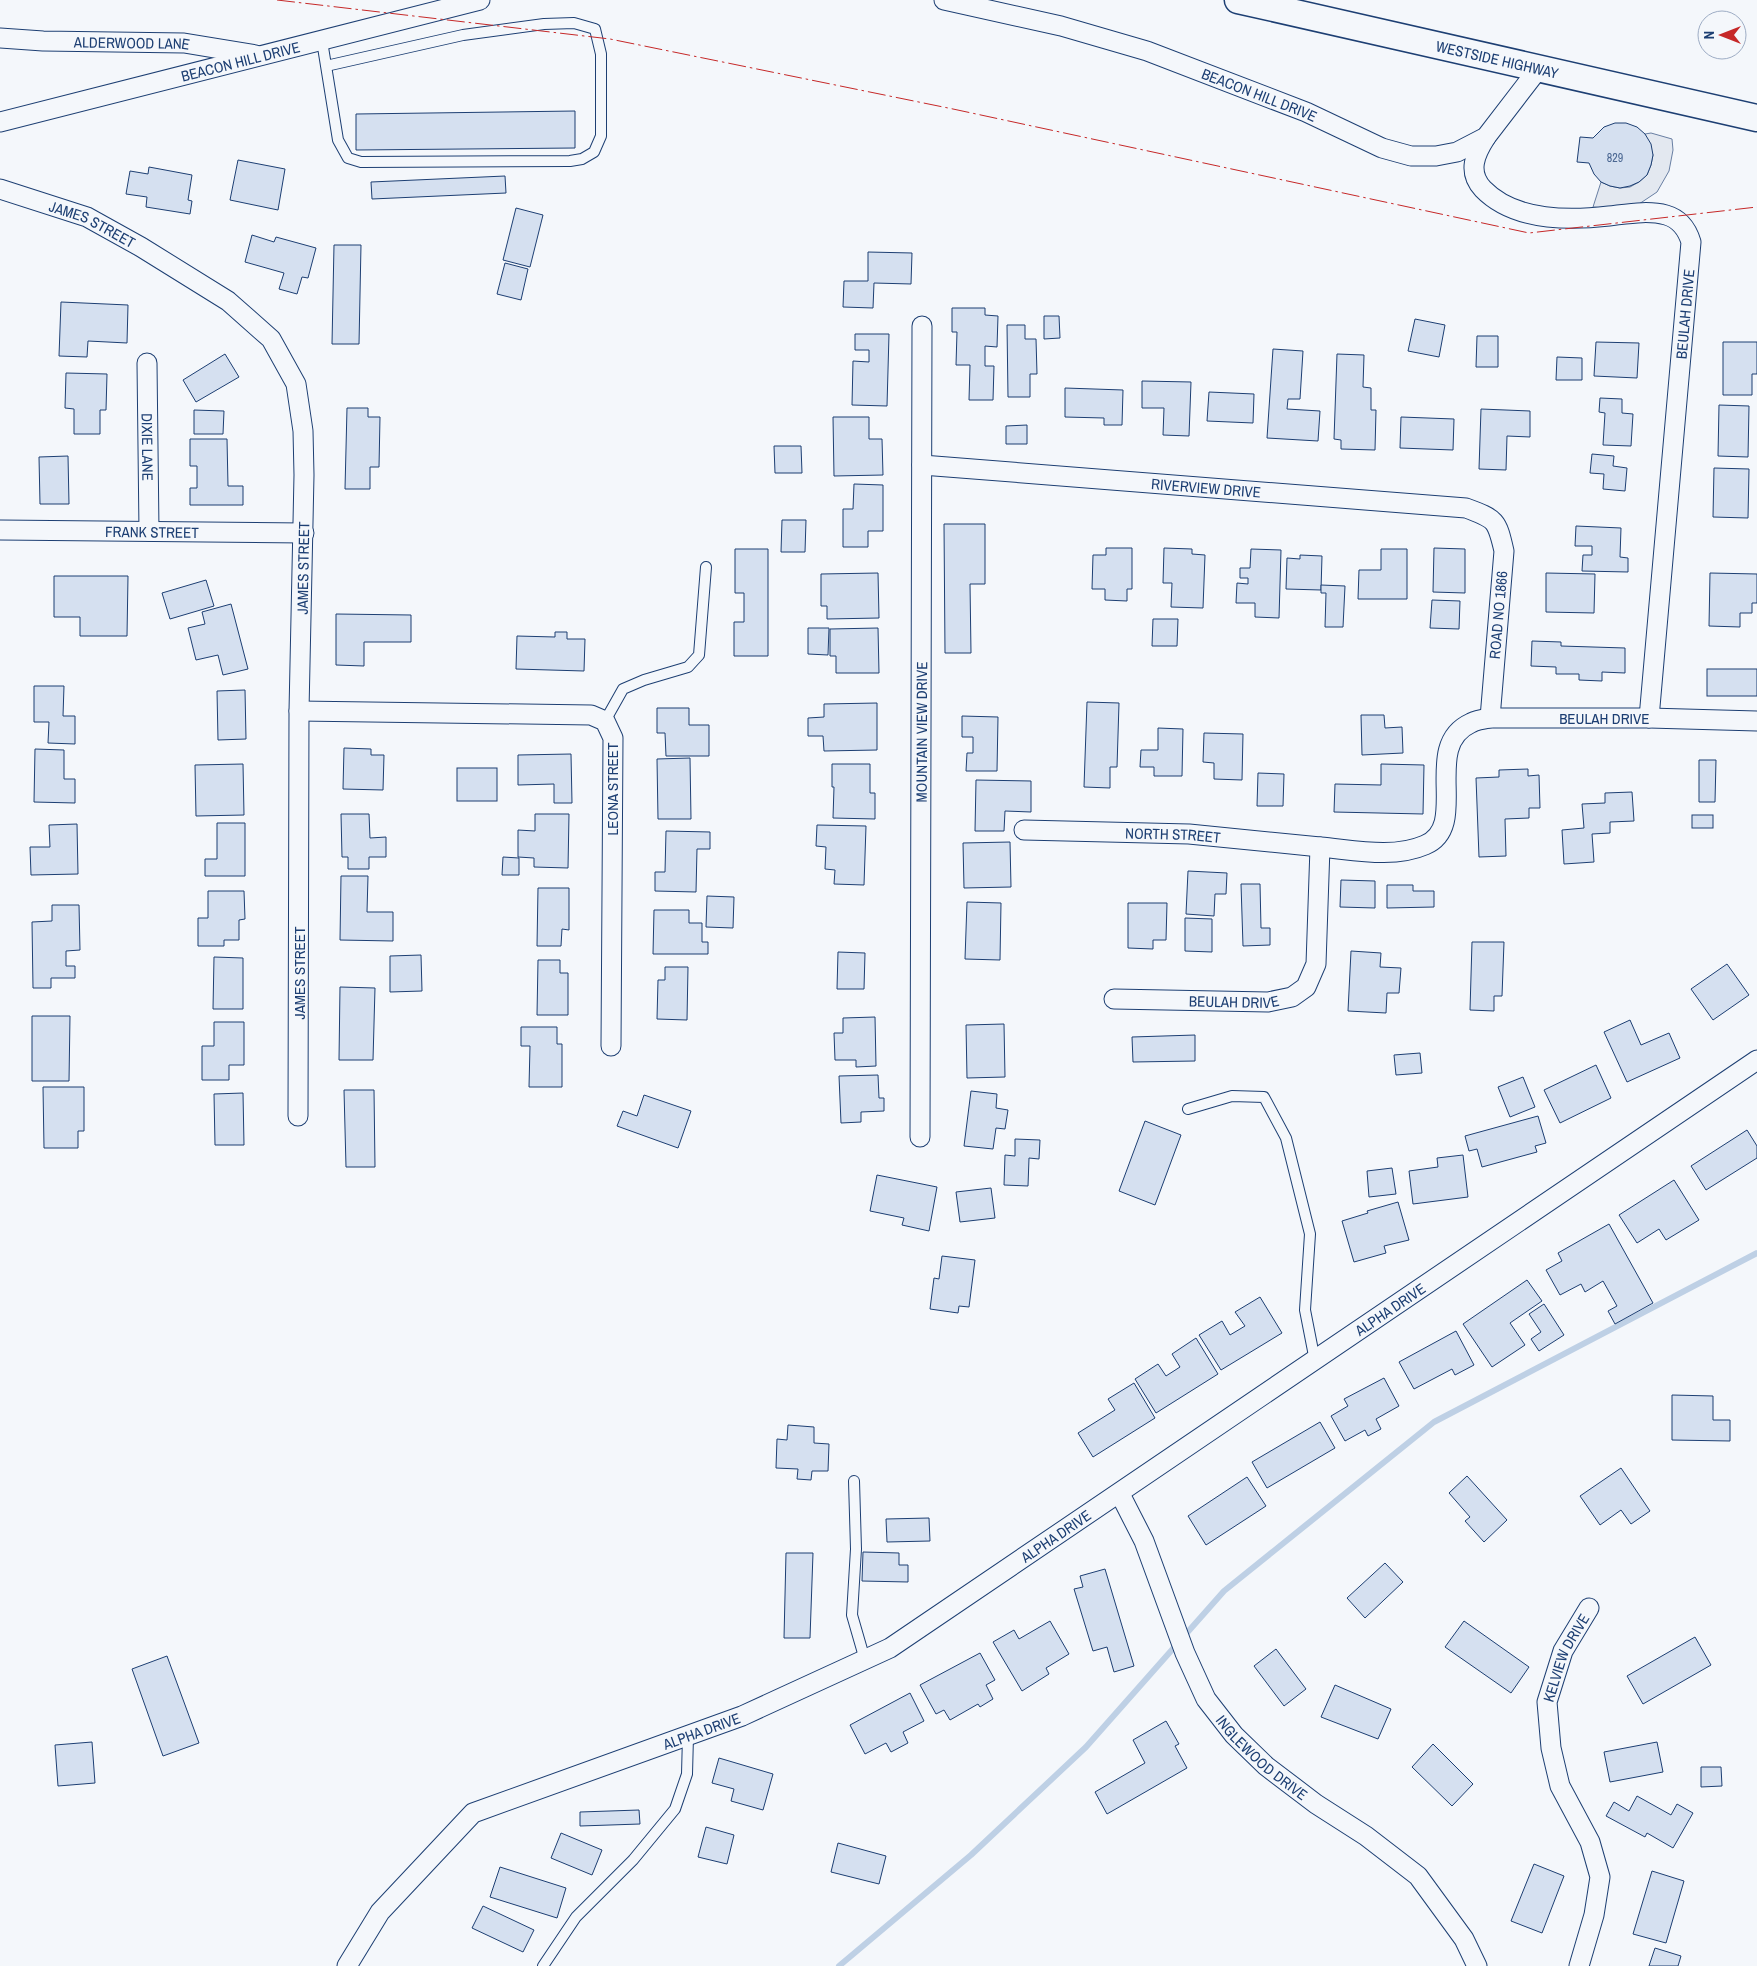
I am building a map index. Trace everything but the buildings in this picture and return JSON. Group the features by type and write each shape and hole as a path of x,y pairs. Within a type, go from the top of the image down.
{"main road":[{"name":"WESTSIDE HIGHWAY","path":"1238,0 1757,118"}],"street":[{"name":"BEACON HILL DRIVE","path":"0,122 480,0"},
{"name":"BEACON HILL DRIVE","path":"944,0 1061,26 1147,51 1306,112 1363,140 1411,156 1436,156 1465,148 1486,137 1539,68"},
{"name":"ALDERWOOD LANE","path":"0,38 42,41 184,43 264,56"},
{"name":"BEULAH DRIVE","path":"1114,999 1268,1002 1292,997 1306,987 1316,964 1320,847 1389,853 1427,845 1443,831 1446,810 1446,762 1453,738 1471,723 1490,718 1649,718 1691,242 1683,225 1666,215 1637,213 1576,218 1541,216 1513,210 1489,195 1480,186 1475,175 1474,160 1477,150 1486,137"},
{"name":"JAMES STREET","path":"0,190 87,217 141,247 228,301 271,339 296,384 303,431 304,533 299,711 298,1116"},
{"name":"MOUNTAIN VIEW DRIVE","path":"920,1137 922,326"},
{"name":"DIXIE LANE","path":"147,363 149,531"},
{"name":"RIVERVIEW DRIVE","path":"922,465 1466,508 1488,516"},
{"name":"ROAD NO 1866","path":"1488,516 1498,526 1504,551 1490,718"},
{"name":"FRANK STREET","path":"0,530 304,533"},
{"name":"LEONA STREET","path":"299,711 591,715 605,720 613,738 611,1046"},
{"path":"1649,718 1757,721"},
{"name":"NORTH STREET","path":"1024,830 1188,834 1320,847"},
{"name":"ALPHA DRIVE","path":"347,1966 380,1912 474,1813 742,1716 890,1648 1120,1494 1757,1060"},
{"name":"INGLEWOOD DRIVE","path":"1120,1494 1144,1541 1185,1653 1206,1699 1234,1735 1266,1766 1316,1804 1366,1836 1418,1876 1464,1939 1477,1966"},
{"name":"KELVIEW DRIVE","path":"1579,1966 1594,1915 1600,1877 1590,1842 1560,1786 1551,1748 1547,1702 1563,1651 1589,1608"}],"lane":[{"path":"322,41 326,66 338,140 348,158 361,162 570,161 594,152 601,136 601,54 595,29 574,23 544,24 463,35 326,66"},
{"path":"605,720 623,689 644,680 688,667 700,655 706,567"},
{"path":"1188,1109 1232,1096 1264,1097 1286,1138 1310,1234 1304,1310 1315,1361"},
{"path":"854,1481 856,1549 852,1615 865,1660"},
{"path":"543,1966 576,1917 633,1860 675,1809 687,1774 688,1736"}],"shaded area":[{"path":"1651,133 1672,139 1673,150 1669,171 1657,192 1636,206 1624,210 1593,207 1601,182 1620,188 1630,187 1647,175 1653,155 1645,134"}],"waterway":[{"path":"839,1966 971,1855 1086,1747 1224,1591 1434,1422 1757,1253"}],"power":[{"path":"277,0 610,39 953,109 1529,233 1757,207"}]}
